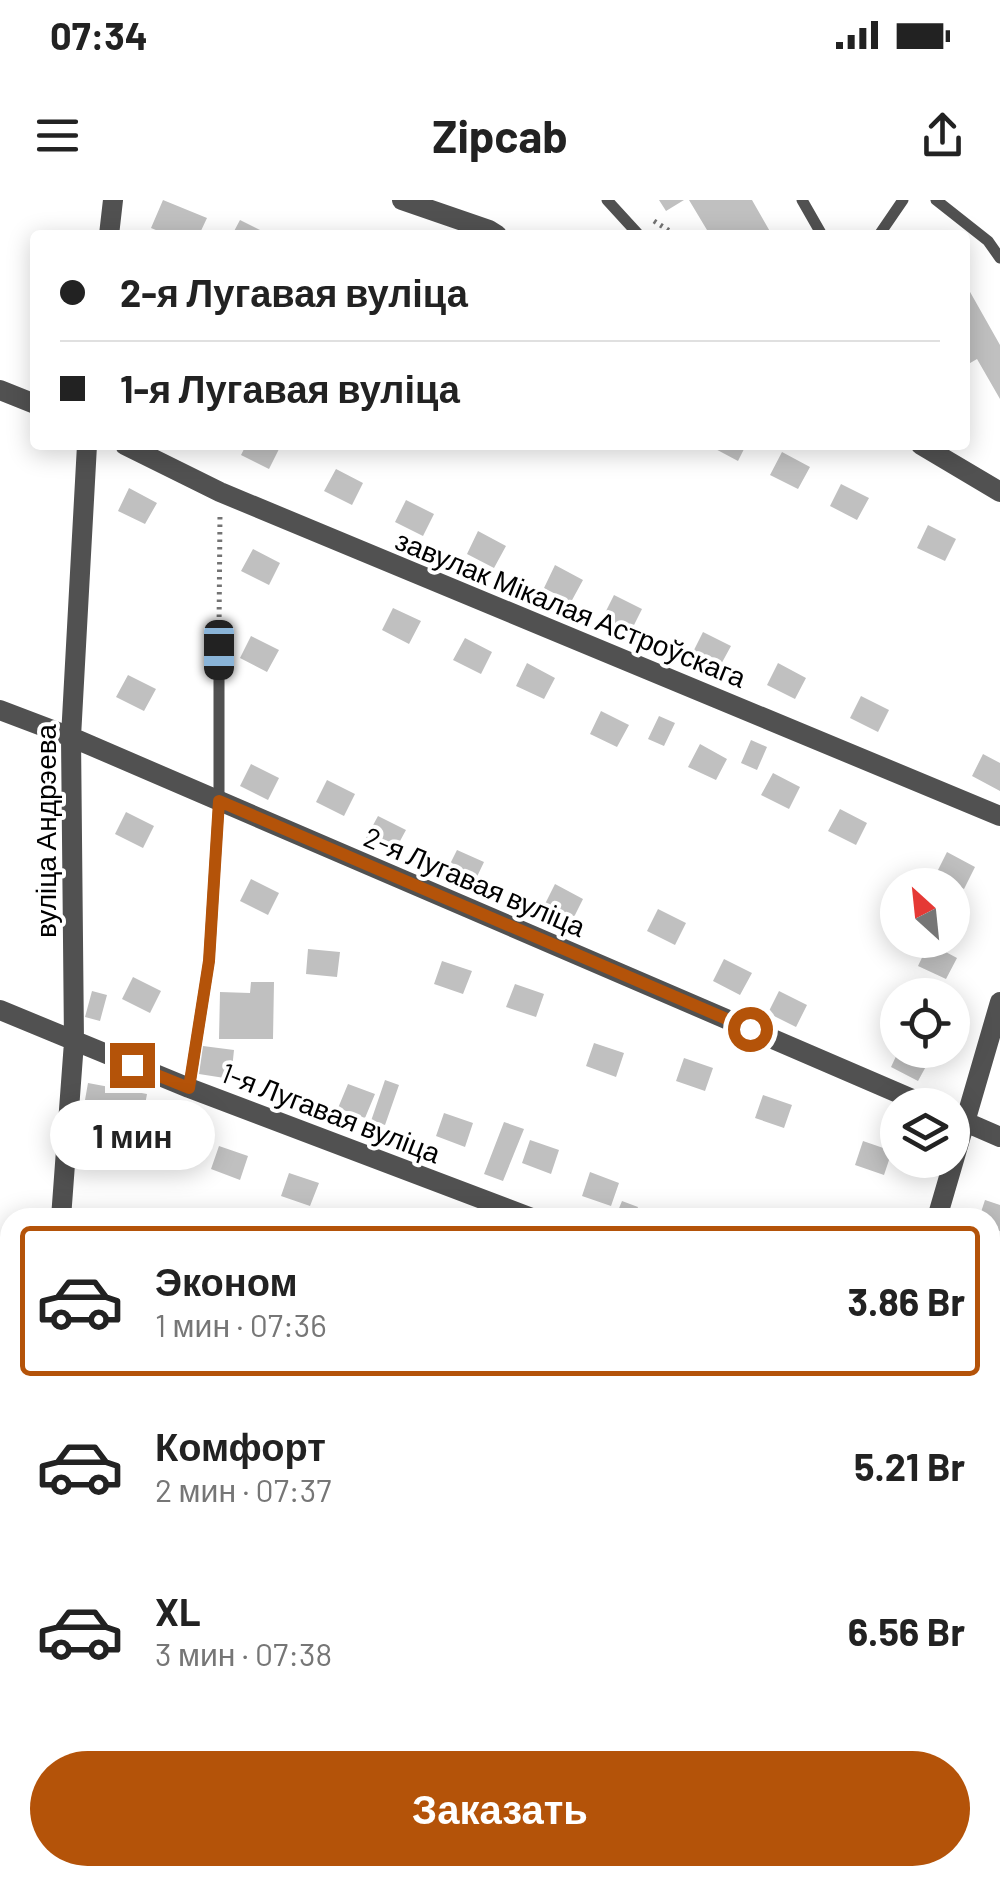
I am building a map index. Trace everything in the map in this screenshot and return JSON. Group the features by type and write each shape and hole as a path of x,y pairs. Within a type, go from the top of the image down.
{"street":[{"path":"110,230 113,200"},
{"path":"402,200 489,230"},
{"path":"0,390 30,402"},
{"name":"вуліца Андрэева","path":"61,1208 74,1042 71,737 87,450"},
{"name":"завулак Мікалая Астроўскага","path":"135,450 220,492 1000,816"},
{"path":"929,450 1000,492"},
{"name":"2-я Лугавая вуліца","path":"0,710 71,737 886,1088"},
{"path":"970,1088 1000,1002"},
{"name":"1-я Лугавая вуліца","path":"0,1010 189,1088 506,1208"},
{"path":"970,1124 1000,1137"},
{"path":"938,1208 945,1178"}],"lane":[{"path":"608,200 635,230"},
{"path":"802,200 819,230"},
{"path":"883,230 904,200"},
{"path":"936,200 988,241 1000,258"},
{"path":"189,1088 209,961 219,801 219,650"}],"path":[{"path":"219,650 220,492"}],"building":[{"path":"163,200 207,218 201,230 151,228"},
{"path":"659,200 684,200 666,211"},
{"path":"689,200 752,200 769,230 707,230"},
{"path":"240,220 260,230 235,230"},
{"path":"970,292 1000,345 1000,399 977,359 970,363"},
{"path":"244,450 278,450 269,469 241,455"},
{"path":"717,450 744,450 738,461"},
{"path":"782,452 810,467 798,489 770,475"},
{"path":"336,469 363,483 352,505 324,491"},
{"path":"841,484 869,498 857,520 830,506"},
{"path":"129,488 157,503 145,524 118,511"},
{"path":"406,500 434,514 423,536 395,522"},
{"path":"928,525 956,539 945,561 917,548"},
{"path":"478,531 506,546 494,568 467,554"},
{"path":"253,549 280,563 269,585 241,571"},
{"path":"555,565 583,580 571,602 544,588"},
{"path":"614,595 642,609 631,631 603,617"},
{"path":"393,608 421,621 409,644 382,630"},
{"path":"703,632 731,646 719,668 692,654"},
{"path":"251,636 279,650 267,672 240,658"},
{"path":"465,638 492,652 481,674 453,660"},
{"path":"527,663 555,678 544,699 516,686"},
{"path":"778,663 806,678 795,699 767,685"},
{"path":"128,675 156,689 144,711 116,697"},
{"path":"861,696 889,710 878,732 850,718"},
{"path":"601,711 629,725 617,747 590,734"},
{"path":"659,716 675,723 664,746 648,739"},
{"path":"751,740 767,747 757,770 741,763"},
{"path":"700,744 727,759 716,780 688,767"},
{"path":"983,754 1000,763 1000,791 972,776"},
{"path":"251,764 279,778 268,800 240,786"},
{"path":"773,773 800,787 789,809 761,795"},
{"path":"327,780 355,794 344,816 316,802"},
{"path":"840,809 867,823 856,845 828,831"},
{"path":"126,812 154,826 143,848 115,834"},
{"path":"378,816 406,830 394,852 366,838"},
{"path":"457,850 484,862 473,885 446,872"},
{"path":"947,852 975,867 970,877 970,868 939,868"},
{"path":"251,879 279,893 268,915 240,901"},
{"path":"555,884 583,899 572,921 544,906"},
{"path":"658,909 686,923 675,945 647,931"},
{"path":"308,949 340,952 337,977 306,974"},
{"path":"922,958 957,958 947,978 918,966"},
{"path":"724,959 752,973 740,995 713,981"},
{"path":"442,961 472,971 463,994 434,984"},
{"path":"133,977 161,991 150,1013 122,999"},
{"path":"251,982 274,982 273,1039 219,1039 220,992 250,993"},
{"path":"515,984 544,994 536,1017 506,1007"},
{"path":"92,991 107,995 100,1021 85,1017"},
{"path":"779,991 807,1005 796,1027 768,1013"},
{"path":"594,1043 624,1053 616,1077 586,1066"},
{"path":"203,1046 234,1050 231,1079 199,1074"},
{"path":"684,1058 713,1068 705,1091 676,1081"},
{"path":"893,1068 925,1068 918,1081"},
{"path":"385,1080 399,1085 385,1125 371,1121"},
{"path":"88,1083 147,1094 142,1121 126,1118 125,1125 82,1117"},
{"path":"348,1084 375,1094 365,1118 338,1108"},
{"path":"763,1095 792,1105 784,1128 755,1118"},
{"path":"444,1113 473,1123 465,1147 436,1136"},
{"path":"504,1122 524,1129 503,1181 484,1174"},
{"path":"152,1125 181,1135 173,1159 144,1148"},
{"path":"530,1140 559,1150 551,1174 522,1163"},
{"path":"863,1141 880,1147 880,1174 855,1165"},
{"path":"219,1146 248,1156 240,1180 211,1169"},
{"path":"590,1172 619,1183 611,1206 582,1196"},
{"path":"289,1173 319,1183 310,1206 281,1196"},
{"path":"985,1200 1000,1205 1000,1208 982,1208"},
{"path":"622,1201 638,1207 638,1208 619,1208"}],"route":[{"path":"132,1065 189,1088 209,961 219,801 750,1029"}]}
